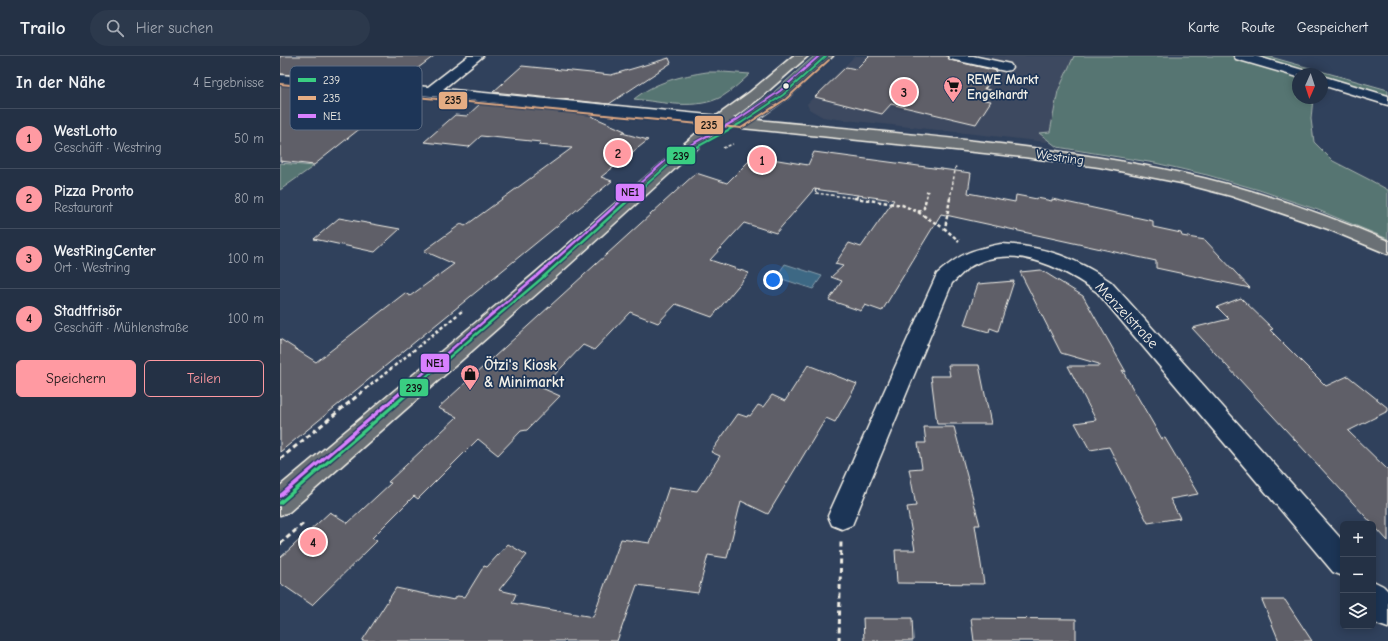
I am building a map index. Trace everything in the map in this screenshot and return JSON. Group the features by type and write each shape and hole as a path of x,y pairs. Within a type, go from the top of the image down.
{"main road":[{"path":"280,503 541,279 719,121 756,95 801,56"},
{"path":"675,159 741,123 783,96 826,56"},
{"name":"Westring","path":"719,121 1024,152 1099,162 1182,178 1237,192 1334,225 1388,248"}],"street":[{"path":"431,92 476,56"},
{"path":"955,56 1004,67"},
{"path":"1241,56 1292,71"},
{"path":"280,79 290,80"},
{"path":"1328,82 1388,100"},
{"path":"422,91 719,121"},
{"name":"Menzelstraße","path":"842,516 944,279 953,268 975,256 1001,250 1037,253 1073,267 1104,287 1340,559"},
{"path":"1376,599 1388,613"}],"path":[{"path":"946,229 956,163"},
{"path":"816,189 814,193 902,204 946,229 975,256"},
{"path":"918,212 924,208 928,192 926,191"},
{"path":"280,459 462,311"},
{"path":"839,641 842,516"}],"shaded area":[{"path":"855,56 1074,56 1058,91 1050,132 1040,133 1047,140 1047,142 837,119 823,117 809,109 807,104"},
{"path":"785,264 822,276 813,289 776,277"}],"green space":[{"path":"814,56 820,56 778,93 774,92"},
{"path":"1074,56 1234,56 1292,74 1292,104 1312,104 1311,119 1314,142 1333,161 1388,190 1388,239 1318,210 1259,190 1207,175 1155,163 1057,147 1039,133 1050,132 1058,91"},
{"path":"1249,56 1267,56 1310,68 1292,69"},
{"path":"707,72 750,74 734,88 713,101 679,104 634,99 659,84"},
{"path":"1328,73 1388,90 1388,98 1328,80"},
{"path":"280,163 314,166 280,190"}],"building":[{"path":"280,56 434,56 421,66 290,66 290,75 280,74"},
{"path":"869,56 947,56 950,60 997,71 985,89 990,90 984,100 991,101 976,124 891,104 882,114 815,97 846,67 856,69"},
{"path":"669,58 671,63 609,104 493,92 522,66 611,75"},
{"path":"280,85 290,86 290,130 358,130 314,165 280,161"},
{"path":"481,103 593,114 591,116 625,131 622,133 648,140 601,177 612,181 280,452 280,339 316,362 405,293 410,296 454,264 424,251 461,224 465,226 572,148 538,145 541,142 481,136 469,147 424,142 455,115 467,116"},
{"path":"814,152 971,173 968,193 1015,202 1016,195 1052,201 1052,199 1153,221 1153,227 1181,233 1182,236 1205,240 1250,288 1156,268 1156,261 941,214 882,311 865,305 861,311 829,300 842,281 831,277 843,266 835,264 849,243 861,247 894,200 814,189 776,233 744,223 710,260 749,273 712,317 676,304 658,323 630,312 594,350 583,345 542,388 560,396 527,430 521,431 498,455 478,439 418,499 414,496 372,538 377,541 312,605 280,583 280,558 330,512 348,523 391,483 388,482 457,417 438,408 696,173 727,183 754,156 808,165"},
{"path":"339,218 400,229 375,252 314,239"},
{"path":"1041,270 1083,296 1126,372 1122,370 1162,439 1165,438 1198,494 1170,499 1180,518 1148,523 1109,447 1090,450 1075,423 1096,420 1068,366 1099,366 1099,364 1061,353 1020,272"},
{"path":"1014,281 998,331 990,328 989,332 964,325 978,284"},
{"path":"1241,298 1273,329 1270,330 1326,386 1348,376 1388,408 1388,411 1348,431 1388,470 1388,541 1376,528 1376,521 1370,521 1192,328 1229,319 1217,307"},
{"path":"808,365 857,384 835,422 826,418 768,514 741,501 727,558 708,555 698,593 637,585 617,641 362,641 396,588 454,600 457,596 465,597 484,566 487,567 508,544 527,555 499,590 516,594 512,603 593,617 621,539 650,543 669,487 697,491 720,456 711,452 738,414 747,417 748,415 750,416 758,405 763,407 772,395 785,401"},
{"path":"948,365 979,365 991,424 937,424 931,376 950,376"},
{"path":"924,427 954,427 980,525 975,525 984,584 897,583 895,550 915,550 907,507 916,506 909,469 922,468 918,443 926,443"},
{"path":"1262,600 1285,600 1312,641 1279,641"},
{"path":"863,618 912,618 913,641 864,641"},
{"path":"971,618 1076,619 1076,641 974,641"}],"transit line":[{"name":"NE1","path":"280,496 538,275 672,155 738,119 780,91 819,56"},
{"name":"239","path":"280,503 541,279 675,159 741,123 783,95 826,56"},
{"name":"235","path":"422,98 741,128 786,99 829,60"},
{"name":"235","path":"280,84 290,85"}],"place":[{"name":"WestRingCenter","path":"904,92"},
{"name":"REWE Markt Engelhardt","path":"953,103"},
{"name":"Pizza Pronto","path":"618,153"},
{"name":"WestLotto","path":"762,160"},
{"name":"Ötzi's Kiosk & Minimarkt","path":"470,391"},
{"name":"Stadtfrisör","path":"313,542"}]}
